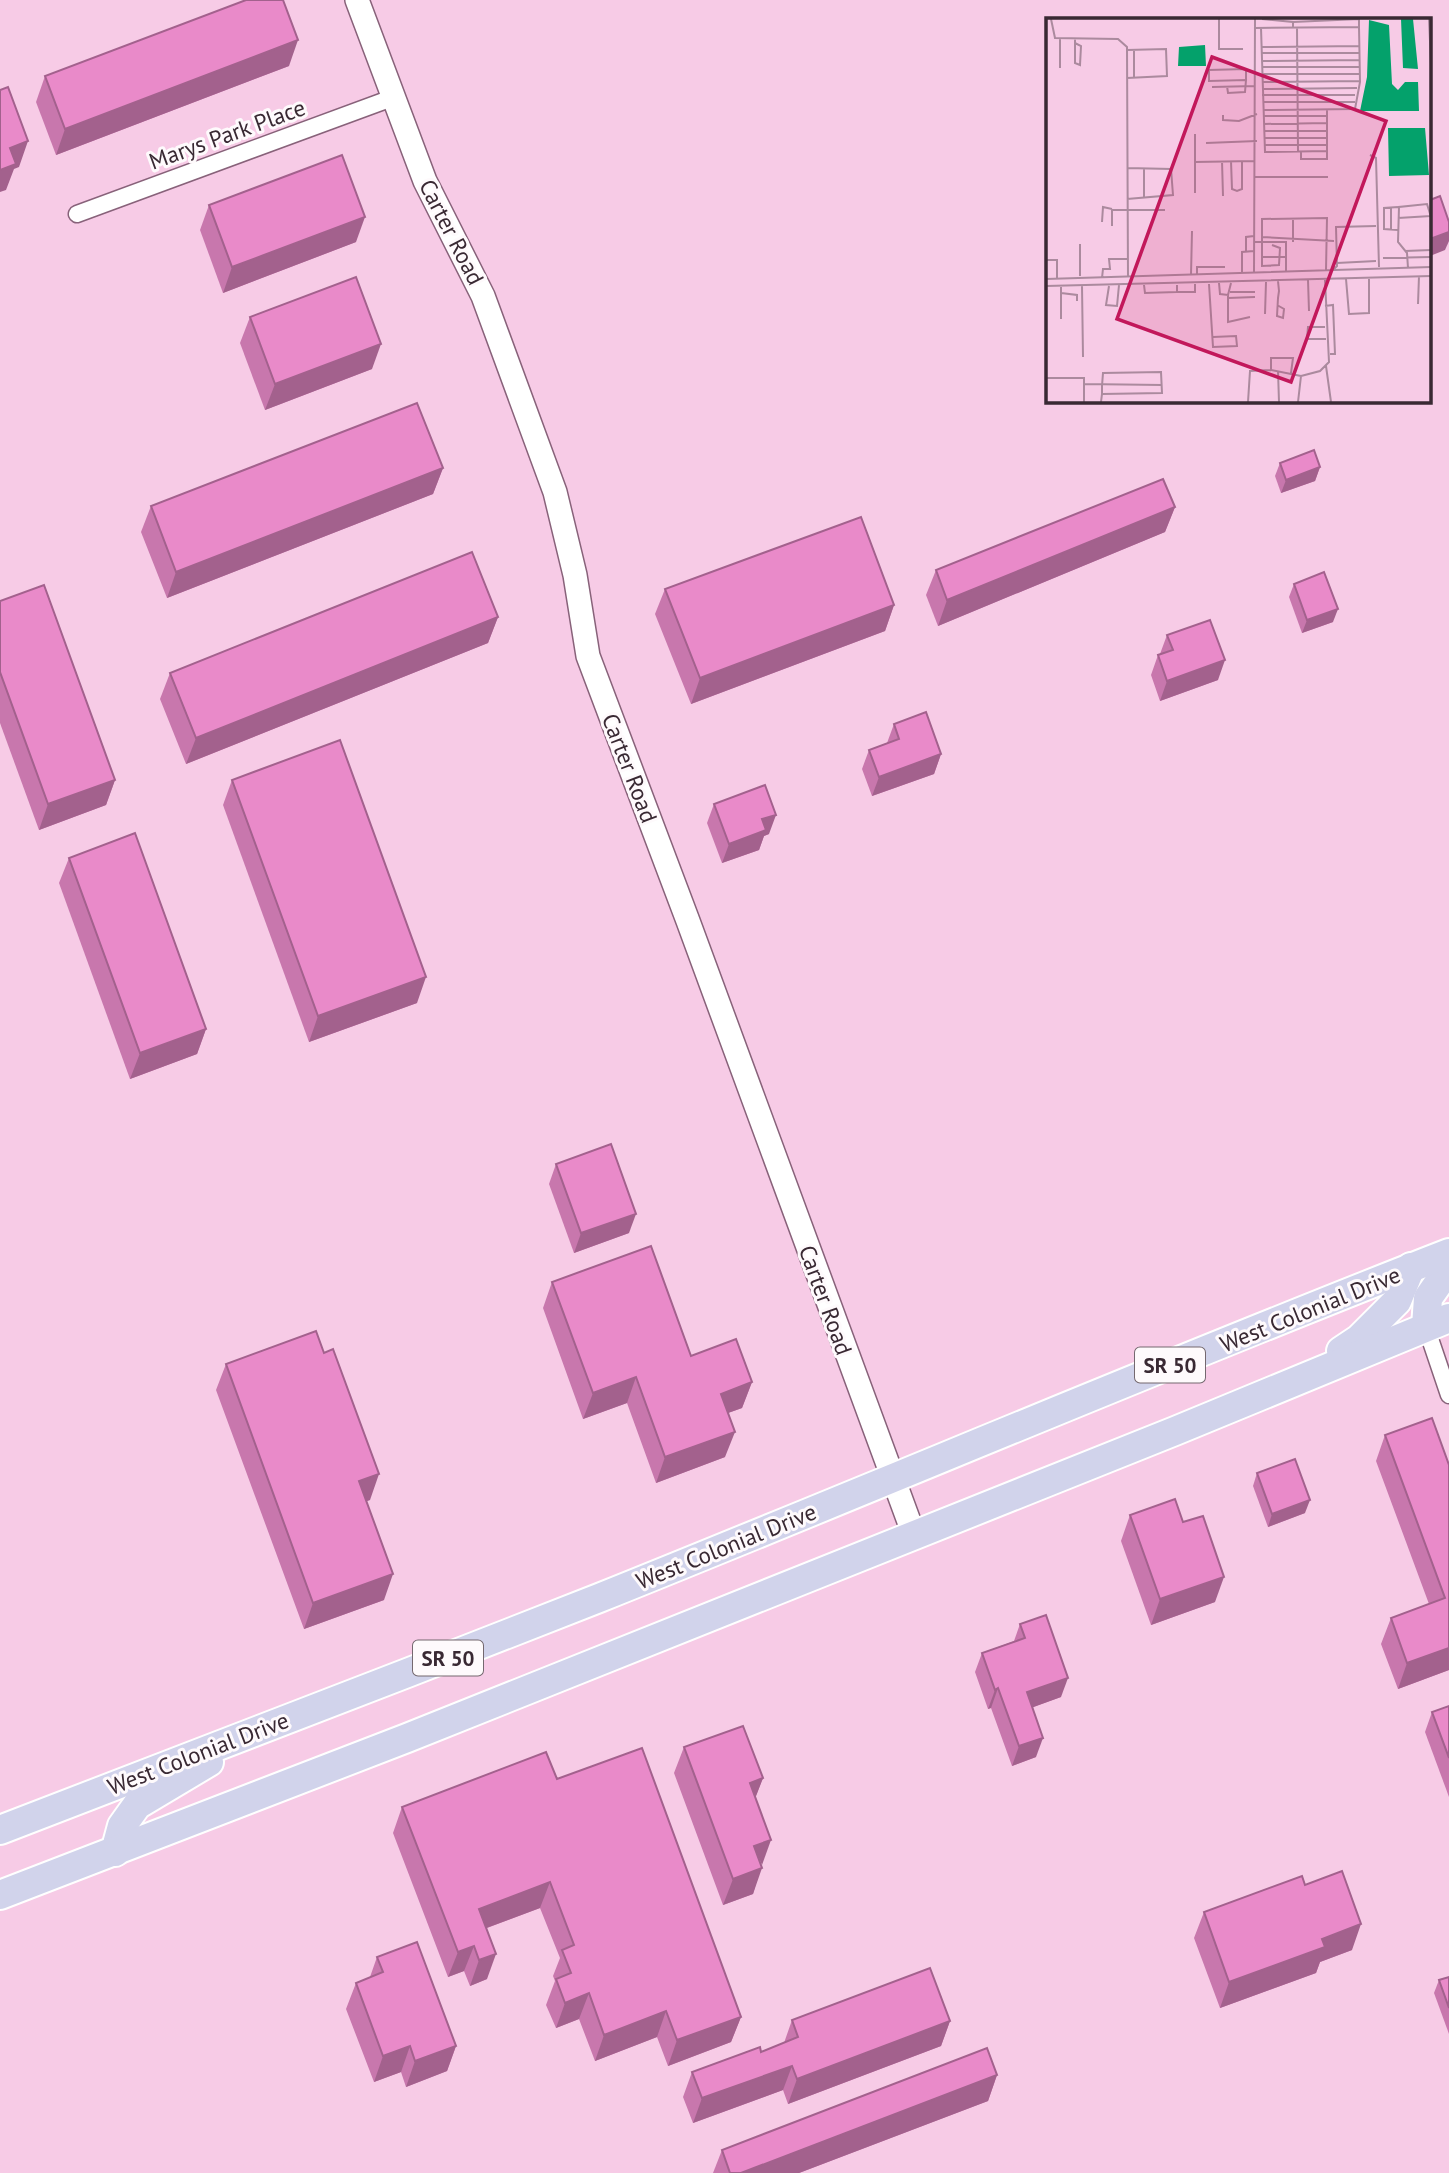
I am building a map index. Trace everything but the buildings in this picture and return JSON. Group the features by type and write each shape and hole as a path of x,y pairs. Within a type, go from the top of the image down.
{"highway":[{"name":"West Colonial Drive","path":"0,1830 277,1722 367,1690 1449,1253"},
{"path":"1301,1379 1359,1339 1377,1323 1397,1301 1411,1267"},
{"path":"1437,1322 1428,1298 1449,1268"},
{"name":"SR 50","path":"0,1895 407,1738 1437,1322"},
{"path":"115,1852 122,1826 137,1805 277,1722"}],"street":[{"name":"Carter Road","path":"357,0 425,181 484,296 541,452 555,492 575,575 588,656 914,1535"},
{"name":"Marys Park Place","path":"77,214 392,98"},
{"path":"1437,1322 1449,1395"}]}
